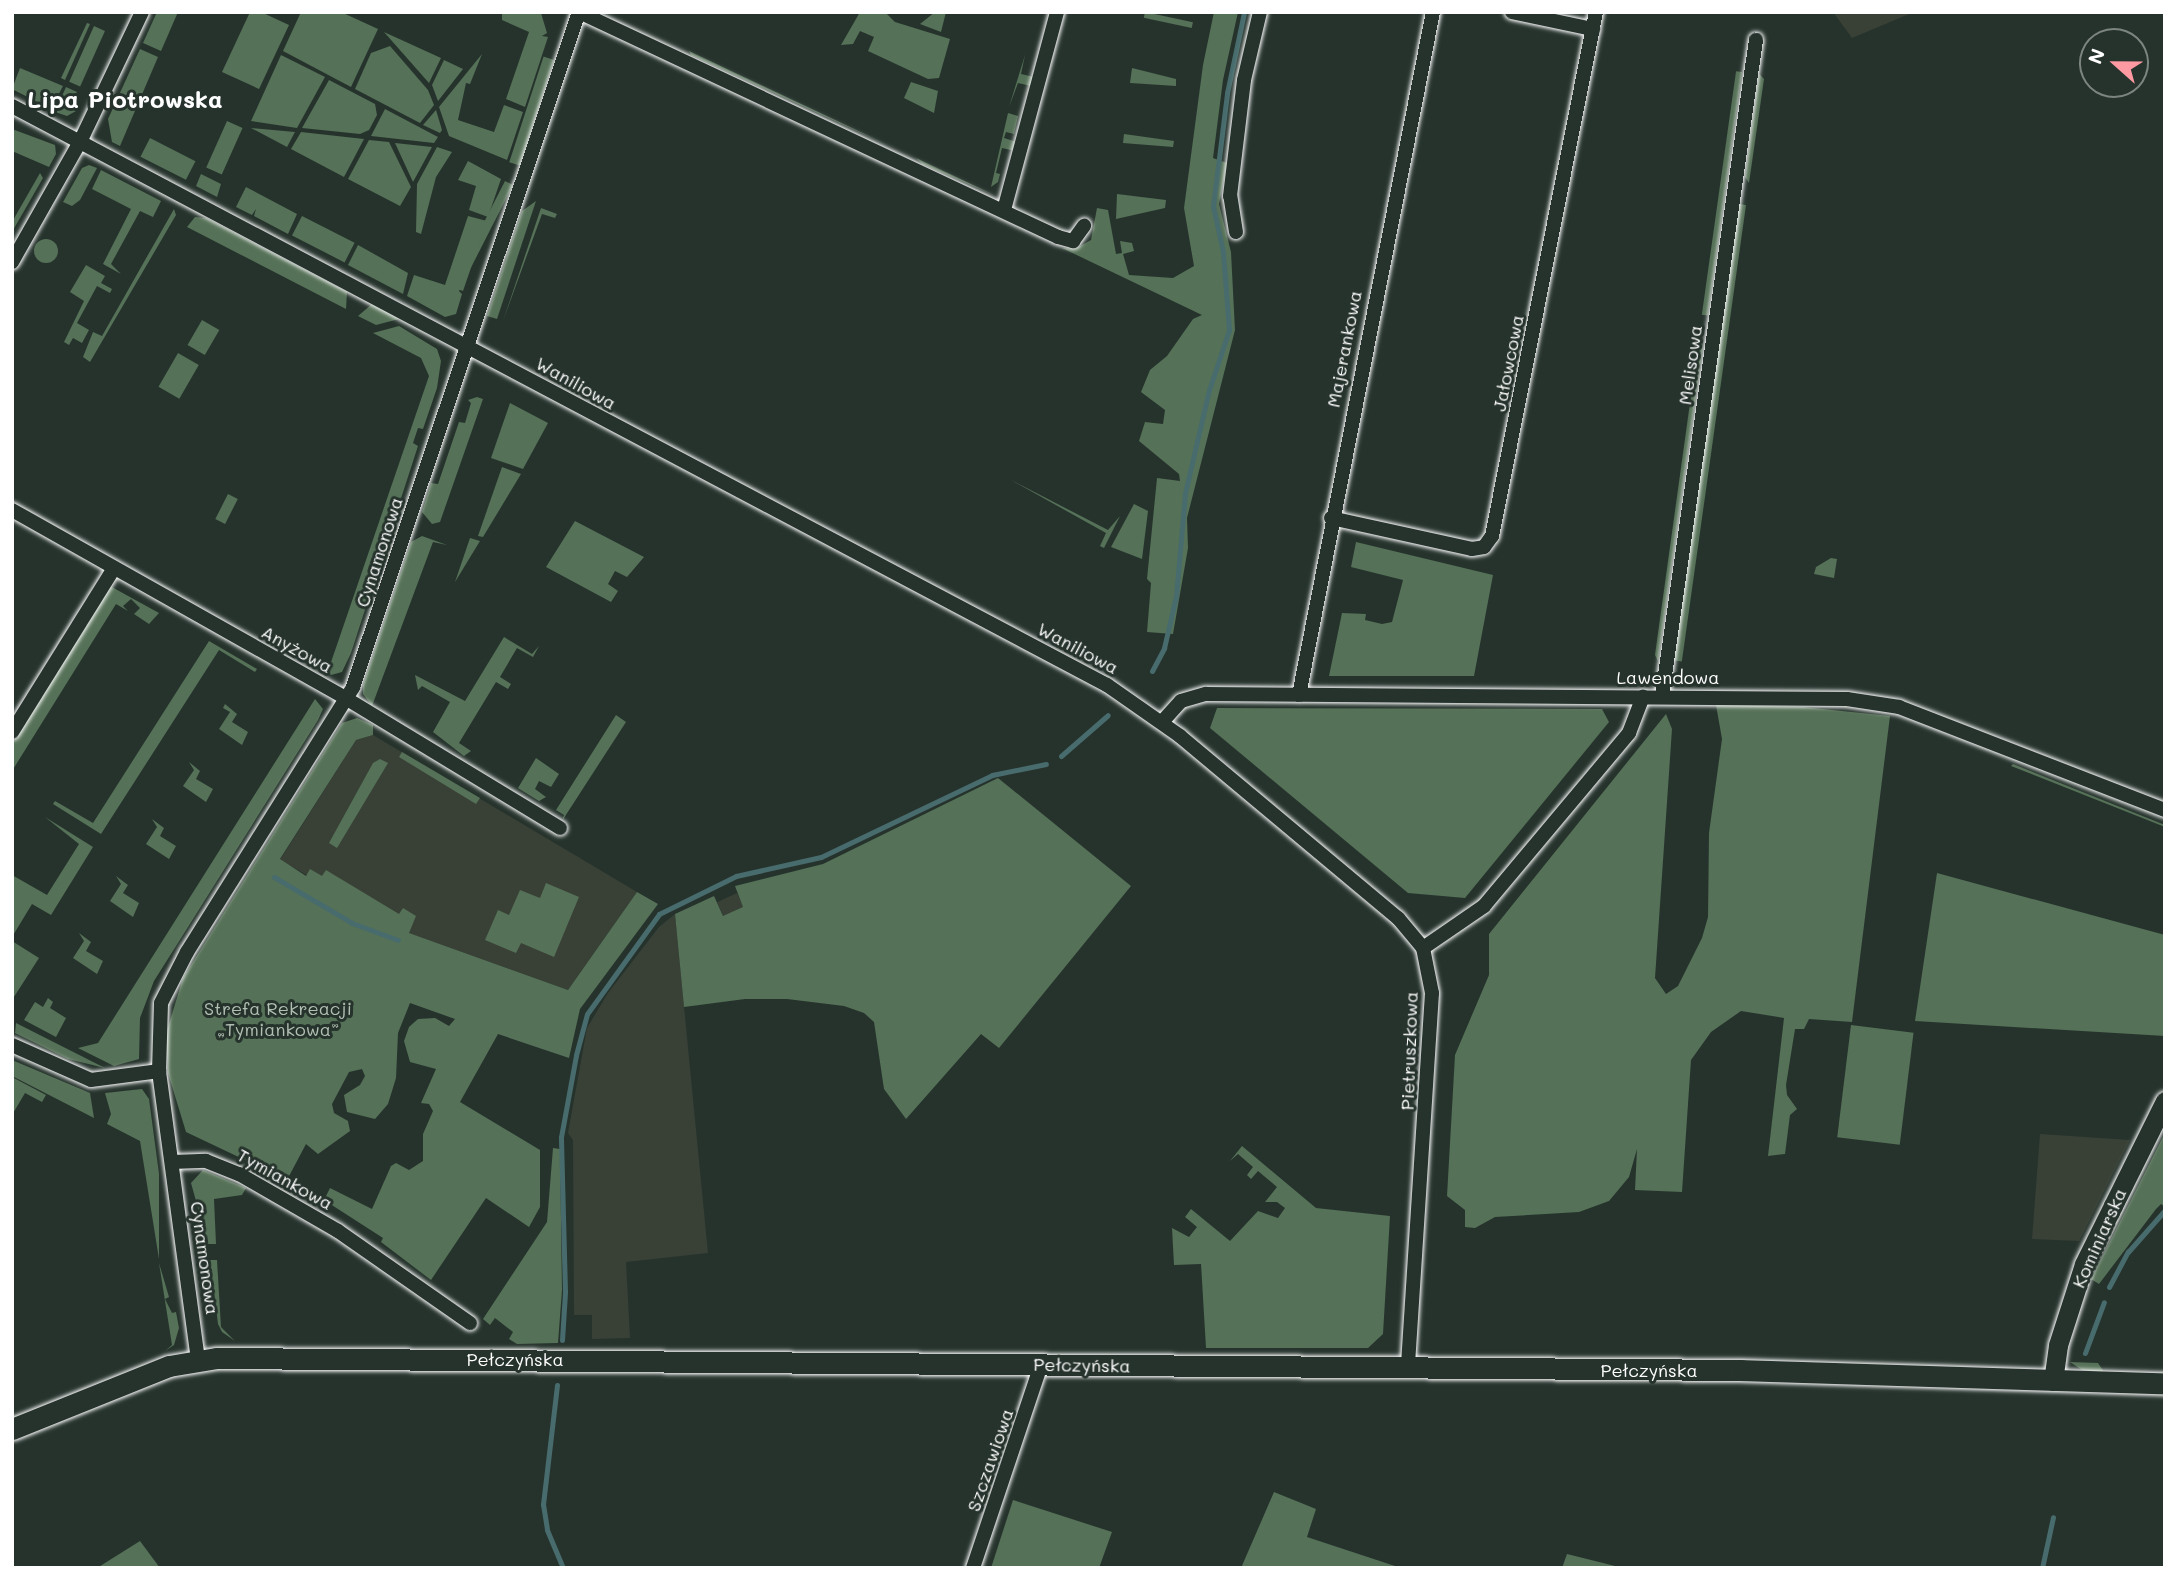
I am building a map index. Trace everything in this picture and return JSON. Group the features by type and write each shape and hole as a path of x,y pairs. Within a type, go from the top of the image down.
{"main road":[{"name":"Pełczyńska","path":"12,1429 111,1387 198,1360 1741,1370 2165,1383"}],"street":[{"path":"12,262 80,142 142,12"},
{"path":"579,12 1070,241 1079,237 1084,226"},
{"name":"Cynamonowa","path":"159,1071 158,1017 171,980 347,699 579,12"},
{"path":"1004,210 1057,12"},
{"path":"1236,232 1230,196 1244,80 1259,12"},
{"name":"Majerankowa","path":"1299,695 1331,518 1433,12"},
{"path":"1513,12 1593,29 1596,12"},
{"name":"Jałowcowa","path":"1331,518 1472,549 1484,548 1492,536 1593,29"},
{"name":"Melisowa","path":"1662,696 1756,40"},
{"name":"Waniliowa","path":"12,106 468,344 579,409 1122,694 1162,722 1398,918 1423,948"},
{"name":"Anyżowa","path":"12,510 347,699 560,828"},
{"path":"12,732 114,568"},
{"name":"Lawendowa","path":"1162,722 1193,696 1824,698 1899,707 2165,810"},
{"path":"1423,948 1484,905 1629,733 1643,697"},
{"name":"Pietruszkowa","path":"1408,1368 1432,1022 1432,993 1423,948"},
{"path":"12,1045 91,1080 159,1071 172,1162"},
{"name":"Kominiarska","path":"2053,1381 2058,1345 2084,1264 2165,1101"},
{"name":"Tymiankowa","path":"172,1162 206,1161 239,1174 329,1225 470,1323"},
{"name":"Cynamonowa","path":"172,1162 198,1360"},
{"name":"Szczawiowa","path":"973,1568 1041,1364"}],"shaded area":[{"path":"1833,12 1914,12 1852,38"},
{"path":"373,735 637,892 568,990 411,934 280,860 356,740"},
{"path":"737,893 744,908 724,918 717,902"},
{"path":"675,914 708,1253 626,1262 630,1338 592,1339 592,1315 574,1315 573,1140 568,1133 587,1028 608,993 659,927"},
{"path":"2040,1134 2130,1140 2079,1241 2032,1239"}],"green space":[{"path":"157,12 178,12 161,51 143,43"},
{"path":"250,12 261,12 289,25 259,89 222,72"},
{"path":"301,12 341,12 378,29 351,87 283,51"},
{"path":"502,12 541,13 547,33 542,36 548,37 525,107 506,99 529,32 502,20"},
{"path":"860,12 885,12 895,22 950,39 939,78 928,79 868,51 874,37 860,31 853,44 841,45"},
{"path":"935,12 946,12 941,32 920,24"},
{"path":"1145,12 1193,22 1192,28 1144,18"},
{"path":"1214,12 1238,12 1223,80 1213,158 1227,163 1219,204 1231,252 1235,330 1187,518 1188,548 1173,634 1147,632 1151,583 1147,579 1157,478 1180,481 1179,474 1139,441 1145,422 1163,424 1165,410 1141,392 1150,370 1167,356 1193,319 1202,315 1062,248 1075,249 1091,240 1097,208 1108,210 1116,254 1122,253 1120,241 1132,243 1134,251 1123,254 1129,275 1173,278 1194,266 1184,208 1203,65"},
{"path":"87,23 90,24 65,80 61,78"},
{"path":"94,26 105,31 80,87 69,82"},
{"path":"384,32 441,58 429,83"},
{"path":"390,46 428,90 434,105 420,123 355,89 371,53"},
{"path":"140,49 158,57 120,146 112,142 108,119"},
{"path":"689,51 890,146 691,55"},
{"path":"482,54 470,84 466,83 458,120 494,132 504,105 523,112 507,160 449,136 439,107"},
{"path":"281,55 325,77 297,128 251,121"},
{"path":"1025,55 1021,74 1034,77 1031,86 1018,83 1009,107"},
{"path":"544,57 554,60 520,166 509,162"},
{"path":"444,60 463,69 438,101 432,85"},
{"path":"20,68 63,86 51,109 12,89"},
{"path":"1132,68 1176,79 1176,86 1130,83"},
{"path":"1736,71 1742,72 1708,316 1702,315"},
{"path":"1759,74 1764,79 1749,183 1745,177"},
{"path":"329,80 375,104 377,115 369,130 360,134 302,128"},
{"path":"911,82 938,91 934,113 904,98"},
{"path":"66,87 77,92 69,108 76,111 67,116 55,112"},
{"path":"385,109 438,137 434,143 371,136"},
{"path":"436,110 442,130 440,133 423,125"},
{"path":"1008,113 1018,116 1014,134 1006,132 1004,138 1017,142 1015,151 1002,148 996,173 1000,174 998,182 991,187"},
{"path":"227,121 243,128 222,175 206,168"},
{"path":"251,128 295,132 287,147"},
{"path":"12,129 55,145 56,154 49,167 12,151"},
{"path":"301,132 364,139 344,177 291,149"},
{"path":"1124,134 1174,141 1173,147 1123,143"},
{"path":"150,138 195,161 186,180 140,157"},
{"path":"369,140 389,142 411,187 400,206 348,179"},
{"path":"395,143 432,147 413,182"},
{"path":"437,147 452,152 436,177 421,234 416,232 417,184"},
{"path":"916,158 994,195 922,164"},
{"path":"468,161 501,179 488,217 469,210 476,186 458,180"},
{"path":"89,165 97,168 80,200 72,206 63,202 82,168"},
{"path":"101,170 161,201 153,217 140,211 111,264 121,274 103,264 131,209 92,189"},
{"path":"40,173 43,178 12,232 12,222"},
{"path":"201,174 221,184 217,197 196,186"},
{"path":"505,181 513,185 453,304 445,300"},
{"path":"246,187 297,214 288,234 254,216 256,209 252,215 236,207"},
{"path":"1117,194 1166,200 1165,208 1116,219"},
{"path":"536,201 497,319 487,316 522,211"},
{"path":"1735,203 1746,205 1682,662 1671,660"},
{"path":"541,208 557,214 555,218 542,214 503,321"},
{"path":"174,209 176,215 90,362 83,357 93,332 102,336"},
{"path":"302,216 355,243 345,262 292,236"},
{"path":"468,216 487,221 463,291 457,289 462,294 456,314 445,317 407,296 414,275 445,285"},
{"path":"195,217 206,218 347,292 346,309 187,227"},
{"path":"46,239 54,243 58,251 54,259 46,263 38,259 34,251 38,243"},
{"path":"358,245 408,273 403,294 348,265"},
{"path":"86,265 105,276 101,283 112,289 110,293 97,286 77,323 89,330 82,343 73,338 69,345 64,342 84,301 70,292"},
{"path":"372,304 399,319 376,325 358,316"},
{"path":"202,320 219,330 205,355 188,345"},
{"path":"399,326 437,349 441,361 437,388 423,429 418,428 413,443 418,446 351,653 342,672 331,675 328,671 429,376 421,358 373,333"},
{"path":"1699,338 1703,346 1658,661 1655,655"},
{"path":"178,353 199,365 179,399 158,387"},
{"path":"477,397 483,399 440,522 432,524 422,512 431,483 438,484 459,422 465,423 471,403 468,400"},
{"path":"510,403 548,423 523,469 491,458"},
{"path":"502,467 521,474 483,537 478,536"},
{"path":"1011,480 1108,530 1120,516 1104,548 1100,546 1106,533"},
{"path":"228,494 238,499 225,524 215,519"},
{"path":"1134,504 1148,511 1142,559 1111,547"},
{"path":"575,521 644,557 627,577 615,571 608,584 618,591 611,602 546,567"},
{"path":"422,536 447,545 433,542 372,706 363,694 363,685 411,542"},
{"path":"470,538 480,541 455,582"},
{"path":"1356,542 1493,575 1474,676 1329,676 1342,613 1366,614 1365,620 1382,624 1392,622 1403,580 1351,567"},
{"path":"1831,558 1837,559 1834,578 1814,574 1816,567"},
{"path":"110,586 159,613 149,624 134,614 140,608 131,599 123,606 128,611 116,604 12,771 12,744"},
{"path":"504,637 532,654 539,646 533,657 517,648 500,677 511,684 508,689 496,682 459,743 471,751 464,756 433,732 450,702 422,686 418,690 415,675 465,701"},
{"path":"209,641 257,669 255,672 219,650 101,834 53,804 55,801 93,823"},
{"path":"315,699 323,709 318,720 154,981 140,1018 139,1059 114,1066 78,1048 98,1043"},
{"path":"225,704 237,714 232,722 248,732 242,745 219,729 230,712 223,708"},
{"path":"1716,705 1803,707 1890,716 1852,1022 1809,1019 1804,1029 1795,1029 1786,1085 1787,1095 1797,1109 1790,1115 1785,1154 1768,1156 1784,1018 1741,1011 1711,1032 1691,1060 1682,1192 1635,1190 1637,1149 1629,1177 1609,1201 1579,1212 1495,1217 1475,1228 1465,1227 1465,1210 1447,1196 1455,1055 1489,975 1489,934 1666,714 1672,729 1655,978 1666,994 1678,986 1702,938 1708,917 1709,833 1722,739"},
{"path":"1217,708 1602,709 1609,722 1465,898 1408,893 1210,728"},
{"path":"616,715 626,722 562,821 564,815 556,810"},
{"name":"Strefa Rekreacji „Tymiankowa”","path":"357,718 373,725 373,735 356,740 280,859 306,876 310,869 322,876 326,870 399,914 403,908 416,916 409,933 568,990 637,892 658,904 580,1009 569,1058 498,1034 460,1102 540,1150 540,1207 529,1227 486,1198 431,1280 381,1242 383,1238 324,1200 330,1188 372,1209 391,1166 396,1163 409,1170 423,1161 423,1134 433,1111 429,1104 421,1103 436,1069 410,1062 404,1041 409,1027 418,1019 435,1018 449,1026 455,1019 410,1003 398,1033 396,1078 388,1104 375,1119 347,1112 344,1095 360,1085 365,1076 362,1069 349,1072 332,1104 334,1113 348,1121 350,1131 318,1154 306,1144 287,1180 186,1132 168,1073 166,1034 183,978 342,723"},
{"path":"402,752 480,798 476,804 399,757"},
{"path":"536,758 559,774 551,787 539,781 535,789 546,797 539,801 518,788"},
{"path":"380,759 388,763 337,848 329,843 373,763"},
{"path":"189,762 200,771 196,779 213,789 206,802 183,786 194,770"},
{"path":"2013,764 2165,825 2165,827 2011,766"},
{"path":"998,778 1131,886 999,1048 981,1034 906,1119 884,1089 874,1022 864,1013 844,1006 787,999 745,999 684,1007 675,914 714,896 723,916 743,907 735,886 823,864"},
{"path":"45,817 93,847 51,915 32,904 12,937 12,875 47,895 79,844"},
{"path":"152,819 164,828 160,836 176,846 169,859 146,844 157,827"},
{"path":"1937,873 2165,935 2165,1036 1915,1021"},
{"path":"116,876 128,885 123,893 139,903 133,917 110,901 121,884"},
{"path":"546,883 579,897 554,957 521,943 516,953 485,940 498,910 509,915 520,890 540,898"},
{"path":"79,933 91,942 86,951 103,961 97,974 73,958 84,941"},
{"path":"12,941 39,958 12,1000"},
{"path":"48,998 53,1002 50,1008 66,1018 56,1037 24,1020 35,1002 43,1007"},
{"path":"16,1023 105,1068 68,1059 15,1033"},
{"path":"1851,1025 1914,1033 1900,1145 1837,1137"},
{"path":"12,1060 90,1093 94,1118 12,1076"},
{"path":"12,1077 46,1095 42,1102 25,1093 12,1115"},
{"path":"142,1089 149,1099 159,1174 159,1259 140,1141 107,1124 111,1114 105,1093"},
{"path":"2165,1133 2165,1207 2161,1204 2156,1209 2099,1284 2091,1279"},
{"path":"1242,1146 1316,1208 1390,1216 1383,1334 1368,1348 1206,1348 1201,1264 1174,1265 1172,1228 1189,1237 1197,1227 1185,1217 1191,1209 1230,1241 1258,1211 1278,1218 1285,1208 1277,1202 1265,1202 1277,1187 1258,1171 1251,1179 1247,1175 1253,1167 1238,1154 1230,1161"},
{"path":"553,1148 560,1149 562,1290 558,1343 517,1344 509,1339 513,1332 495,1318 490,1325 483,1319 547,1222"},
{"path":"203,1170 246,1188 242,1195 214,1199 216,1244 208,1244 191,1183"},
{"path":"210,1260 217,1260 221,1327 235,1341 222,1332 218,1324"},
{"path":"159,1263 169,1297 165,1299 172,1313 176,1312 179,1328 174,1345 165,1351 172,1345"},
{"path":"2070,1362 2098,1363 2104,1372 2082,1370"},
{"path":"1274,1492 1316,1509 1307,1537 1401,1568 1241,1568"},
{"path":"1013,1500 1112,1532 1099,1568 991,1568"},
{"path":"140,1541 160,1568 97,1568"},
{"path":"1567,1554 1623,1568 1562,1568"}],"waterway":[{"path":"1152,671 1164,648 1176,596 1185,493 1209,390 1229,330 1223,252 1213,206 1227,93 1244,12"},
{"path":"1061,756 1108,715"},
{"path":"562,1340 565,1292 561,1137 576,1055 587,1014 659,914 736,876 821,857 992,775 1046,764"},
{"path":"274,877 352,923 398,940"},
{"path":"2109,1287 2128,1252 2165,1210"},
{"path":"2085,1353 2104,1302"},
{"path":"557,1385 543,1504 547,1530 563,1568"},
{"path":"2042,1568 2053,1517"}],"district":[{"name":"Lipa Piotrowska","path":"125,99"}]}
